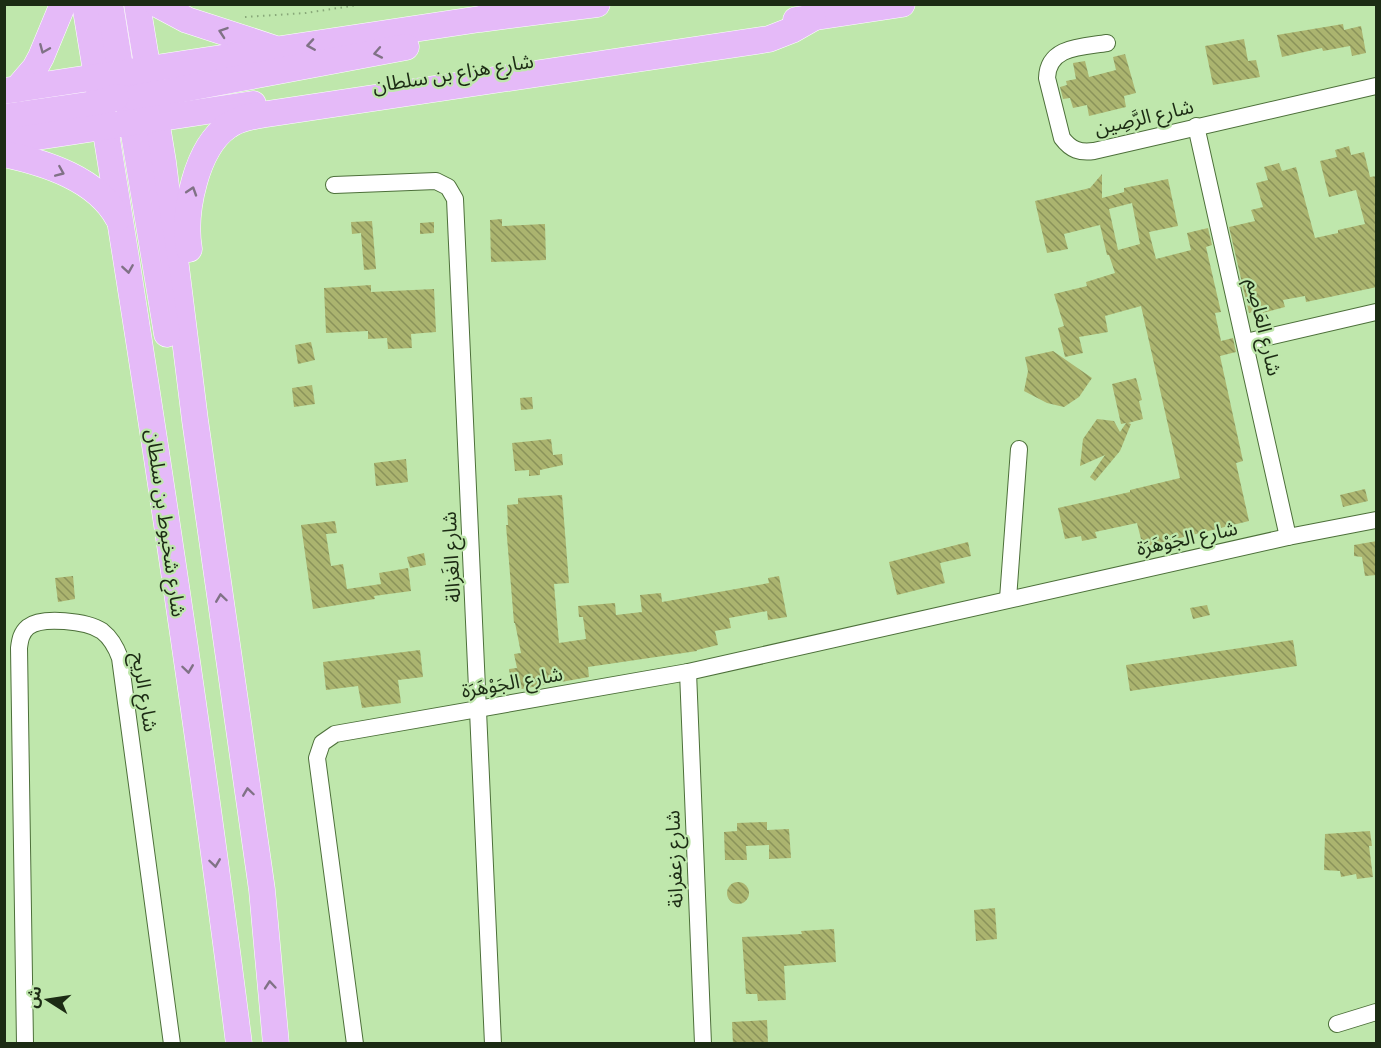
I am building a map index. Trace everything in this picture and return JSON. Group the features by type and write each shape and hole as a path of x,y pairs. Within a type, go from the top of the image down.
{"main road":[{"path":"11,90 35,68 42,57 63,4"},
{"name":"شارع شخبوط بن سلطان","path":"86,4 129,96 194,408 262,890 276,1044"},
{"path":"110,4 129,96 118,144 123,143 136,150 180,411 194,468 209,506"},
{"name":"شارع شخبوط بن سلطان","path":"137,4 121,224 173,567 239,1044"},
{"path":"157,4 187,20 279,50"},
{"name":"شارع هزاع بن سلطان","path":"4,142 129,96 279,50 597,4"},
{"name":"شارع هزاع بن سلطان","path":"11,90 72,81 129,96 476,69 902,4"},
{"path":"4,117 442,39 485,28 515,15"},
{"path":"213,539 220,520 221,498 215,436 186,231 189,202 204,156 223,130 239,120 267,114 769,39 813,18"},
{"path":"4,154 40,164 87,184 107,201 121,224"}],"street":[{"name":"شارع الرَّصِين","path":"1107,43 1063,51 1050,62 1047,70 1062,138 1067,146 1076,151 1085,152 1377,86"},
{"name":"شارع العَاصِم","path":"1196,126 1288,537"},
{"name":"شارع الغَزالة","path":"334,185 436,181 448,187 455,199 493,1044"},
{"path":"1246,342 1377,312"},
{"path":"1008,599 1018,449"},
{"name":"شارع الجَوْهَرَة","path":"355,1044 317,758 322,743 335,734 688,672 1288,537 1377,520"},
{"name":"شارع الريح","path":"25,1044 19,648 23,632 37,622 45,621 81,622 92,625 110,638 120,658 172,1044"},
{"name":"شارع زعفرانة","path":"688,672 703,1044"},
{"path":"1337,1024 1377,1012"}],"path":[{"path":"238,15 258,17 364,4"}],"building":[{"path":"1343,24 1344,30 1361,26 1366,53 1352,56 1350,46 1323,51 1322,48 1282,57 1277,35"},
{"path":"1244,39 1248,61 1256,60 1260,77 1213,85 1205,46"},
{"path":"1125,54 1136,93 1124,96 1126,107 1089,116 1087,105 1073,108 1070,98 1063,99 1060,87 1067,85 1066,81 1076,79 1073,63 1085,61 1089,77 1116,70 1113,57"},
{"path":"1349,146 1351,155 1364,152 1370,177 1377,176 1377,287 1306,302 1305,296 1283,300 1285,307 1263,313 1262,310 1249,313 1229,227 1255,221 1251,210 1263,207 1256,183 1268,180 1264,167 1279,163 1282,171 1296,167 1315,238 1338,233 1338,230 1365,224 1356,190 1329,197 1320,161 1337,157 1335,150"},
{"path":"1102,174 1102,198 1124,192 1124,188 1168,179 1178,226 1149,232 1156,259 1191,250 1187,233 1208,228 1212,245 1206,247 1221,312 1215,313 1221,341 1233,338 1236,352 1220,356 1243,461 1236,463 1249,521 1143,547 1137,523 1095,532 1097,538 1082,541 1081,536 1065,539 1058,508 1180,478 1141,306 1105,316 1108,332 1079,337 1083,353 1065,357 1058,328 1064,326 1054,294 1087,286 1086,282 1115,273 1109,255 1107,255 1100,225 1064,234 1068,249 1047,253 1035,201 1090,188","holes":["1132,203 1140,244 1118,250 1109,209"]},
{"path":"502,219 502,226 545,224 546,260 491,262 490,220"},
{"path":"372,221 376,269 364,270 361,233 352,234 351,222"},
{"path":"434,222 434,233 420,234 420,223"},
{"path":"371,285 371,292 434,289 436,332 411,334 412,348 388,349 387,338 368,339 368,331 326,333 324,288"},
{"path":"311,342 315,360 298,364 295,345"},
{"path":"1053,351 1092,378 1079,397 1064,407 1047,403 1024,391 1028,371 1025,357"},
{"path":"1136,378 1142,400 1139,401 1143,419 1128,423 1131,424 1120,451 1095,481 1090,477 1105,455 1080,466 1083,439 1097,419 1114,421 1120,432 1126,423 1121,424 1112,384"},
{"path":"312,385 315,404 294,407 292,388"},
{"path":"532,397 533,409 521,410 520,398"},
{"path":"551,439 553,455 562,454 563,465 540,470 540,475 529,476 529,470 515,471 512,443"},
{"path":"406,459 408,482 376,486 374,463"},
{"path":"1365,489 1368,501 1343,507 1340,495"},
{"path":"562,495 569,583 554,584 559,643 586,639 583,617 579,617 578,606 615,603 616,615 642,612 640,595 661,593 662,602 769,583 768,578 779,576 787,617 768,620 767,611 729,618 731,628 715,631 718,645 697,651 588,667 589,677 516,690 514,681 511,681 509,669 517,668 514,654 521,653 514,623 506,525 508,525 507,505 518,504 518,498"},
{"path":"335,521 337,533 326,534 331,566 343,564 347,589 381,584 379,573 408,568 411,591 313,609 301,525"},
{"path":"1377,541 1377,575 1365,576 1362,557 1354,556 1354,545"},
{"path":"968,542 971,556 940,563 945,583 897,595 889,562"},
{"path":"424,553 426,565 410,568 407,557"},
{"path":"73,576 75,599 58,602 55,578"},
{"path":"1207,605 1210,615 1193,619 1190,608"},
{"path":"1293,640 1297,666 1130,691 1126,665"},
{"path":"420,650 423,677 398,680 401,703 362,708 358,686 326,690 323,662"},
{"path":"767,822 767,830 789,829 791,858 769,859 769,845 746,846 747,860 725,860 724,832 737,831 737,823"},
{"path":"1370,831 1372,846 1369,846 1373,877 1357,879 1356,874 1341,877 1340,871 1324,870 1325,834"},
{"path":"738,882 746,885 749,893 746,901 738,904 730,901 727,893 730,885"},
{"path":"995,908 997,939 976,941 974,910"},
{"path":"834,929 836,962 784,966 786,1000 758,1001 757,994 746,994 742,937 802,934 801,931"},
{"path":"767,1020 768,1044 733,1044 732,1022"}]}
